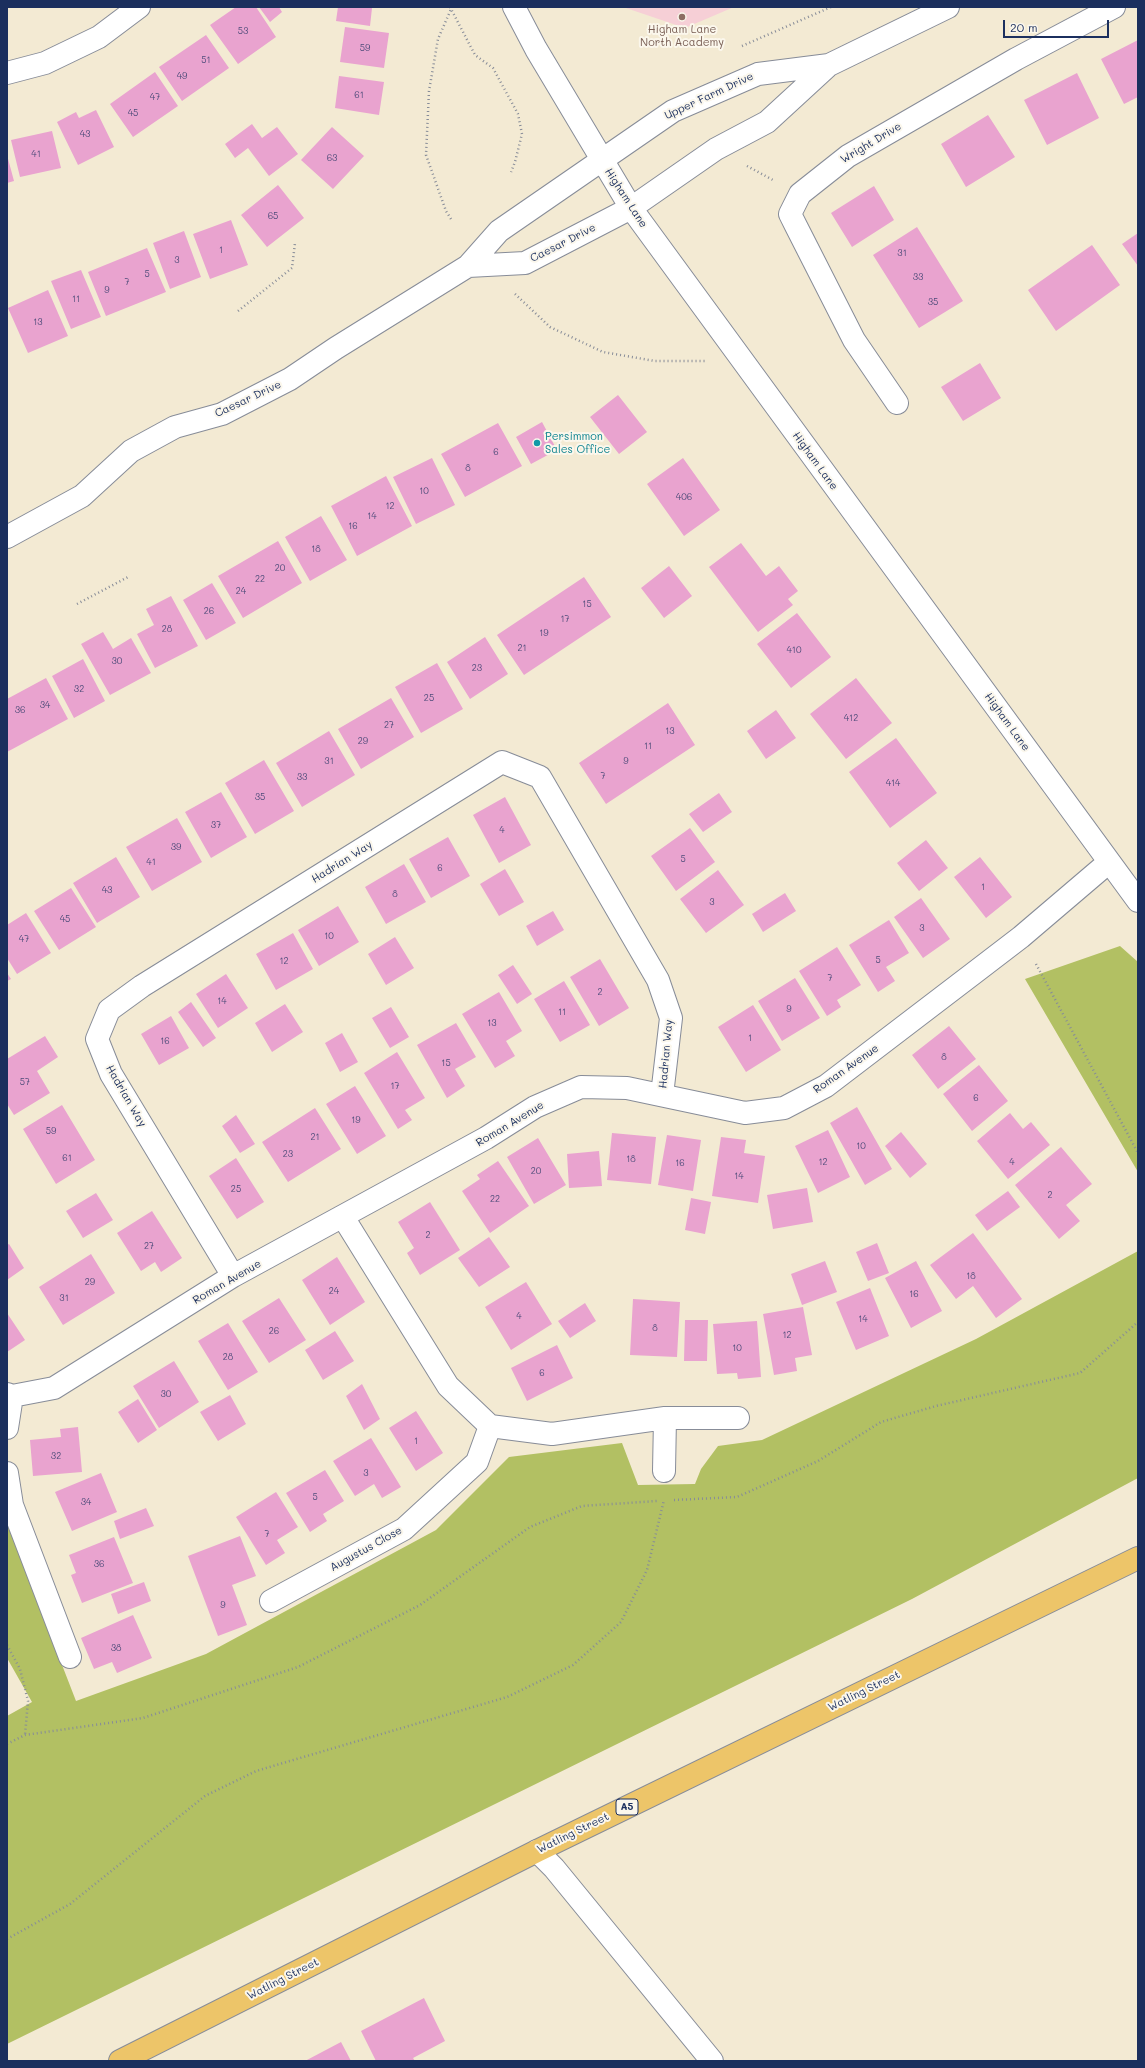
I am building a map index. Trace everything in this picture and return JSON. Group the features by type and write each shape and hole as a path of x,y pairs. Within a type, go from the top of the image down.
{"highway":[{"name":"Watling Street","path":"120,2061 537,1851 1137,1558"}],"street":[{"path":"7,73 45,63 99,38 139,7"},
{"name":"Higham Lane","path":"514,7 536,49 631,208 1138,901"},
{"name":"Upper Farm Drive","path":"631,208 716,150 767,122 829,65 948,7"},
{"name":"Wright Drive","path":"897,403 854,340 790,214 800,194 848,156 1016,59 1114,7"},
{"name":"Upper Farm Drive","path":"602,159 673,111 758,74 829,65"},
{"name":"Caesar Drive","path":"7,537 82,496 131,451 175,427 222,414 290,379 336,348 468,266 499,230 602,159"},
{"name":"Caesar Drive","path":"468,266 525,263 631,208"},
{"name":"Hadrian Way","path":"234,1276 111,1074 97,1038 109,1010 142,986 502,762 540,777 658,980 671,1018 662,1095"},
{"name":"Roman Avenue","path":"10,1395 54,1388 234,1276 486,1138 535,1106 581,1087 627,1088 745,1113 784,1108 826,1086 1021,937 1109,862"},
{"path":"343,1217 448,1386 490,1426 552,1434 665,1418 738,1418"},
{"path":"7,1428 10,1395"},
{"path":"664,1471 665,1418"},
{"name":"Augustus Close","path":"271,1601 404,1529 477,1462 490,1426"},
{"path":"7,1473 12,1505 70,1657"},
{"path":"537,1851 554,1868 712,2061"}],"path":[{"path":"451,8 475,55 493,68 518,114 522,134 516,162 511,172"},
{"path":"451,8 438,39 429,91 426,156 446,211 451,219"},
{"path":"716,150 800,194"},
{"path":"238,311 292,268 295,243"},
{"path":"511,290 550,327 603,352 655,361 743,361"},
{"path":"77,604 128,577"},
{"path":"1021,937 1138,1153"},
{"path":"7,1744 24,1735 143,1718 298,1667 420,1605 530,1527 582,1506 664,1500 737,1497 818,1461 881,1422 936,1406 1080,1373 1138,1322"},
{"path":"7,1939 70,1904 205,1796 250,1774 507,1697 573,1665 621,1622 647,1570 664,1500 664,1471"},
{"path":"7,1645 20,1670 28,1701 24,1735"}],"shaded area":[{"name":"Higham Lane North Academy","path":"623,7 734,7 685,28"}],"green space":[{"path":"1120,946 1138,962 1138,1172 1025,979"},
{"path":"1138,1251 1138,1478 912,1599 7,2044 7,1716 32,1702 7,1658 7,1523 76,1701 206,1654 436,1530 509,1457 622,1443 638,1485 695,1484 701,1469 718,1446 762,1440 976,1339"}],"building":[{"path":"236,7 256,7 276,37 238,64 210,25"},
{"path":"259,7 279,7 282,12 270,22"},
{"path":"338,7 372,8 370,26 336,21"},
{"path":"345,27 389,33 384,68 340,62"},
{"path":"206,35 229,68 182,101 159,67"},
{"path":"1138,40 1138,97 1124,104 1101,59"},
{"path":"155,72 178,106 133,137 110,104"},
{"path":"1077,73 1099,118 1047,145 1024,100"},
{"path":"339,76 384,82 379,115 335,108"},
{"path":"96,110 114,147 78,165 57,122 76,112 79,118"},
{"path":"988,115 1015,157 966,187 941,144"},
{"path":"252,124 262,138 277,127 298,154 269,176 248,148 235,158 225,144"},
{"path":"332,127 364,156 333,189 301,160"},
{"path":"52,131 61,168 20,177 11,140"},
{"path":"7,155 14,181 7,183"},
{"path":"278,185 304,218 267,247 241,215"},
{"path":"874,186 894,220 852,247 831,213"},
{"path":"231,220 248,265 210,279 193,234"},
{"path":"917,227 963,301 919,328 873,255"},
{"path":"184,231 201,277 170,289 153,243"},
{"path":"1138,233 1138,266 1122,244"},
{"path":"1092,245 1120,285 1056,331 1028,290"},
{"path":"147,248 166,292 106,316 88,272"},
{"path":"81,270 101,317 71,329 51,281"},
{"path":"48,290 68,336 28,353 8,308"},
{"path":"980,363 1001,398 963,421 941,387"},
{"path":"618,395 647,432 619,454 590,417"},
{"name":"Persimmon Sales Office","path":"542,422 557,450 531,464 516,437"},
{"path":"498,423 522,466 465,497 441,454"},
{"path":"432,458 455,505 416,524 393,477"},
{"path":"683,458 720,510 684,536 647,484"},
{"path":"386,476 412,526 357,556 331,506"},
{"path":"321,516 347,560 310,581 285,537"},
{"path":"278,541 302,583 243,618 218,576"},
{"path":"741,543 766,576 779,566 798,591 788,599 793,605 758,632 709,567"},
{"path":"669,566 692,596 664,618 641,588"},
{"path":"584,577 611,617 524,675 497,635"},
{"path":"212,583 236,623 206,640 183,600"},
{"path":"171,596 198,646 155,668 137,634 154,625 146,609"},
{"path":"797,613 831,657 791,688 757,644"},
{"path":"103,632 113,649 131,638 151,673 110,695 81,644"},
{"path":"485,637 508,674 470,699 447,662"},
{"path":"83,659 105,701 74,718 52,676"},
{"path":"437,663 463,709 421,733 395,687"},
{"path":"46,678 68,719 7,752 7,699"},
{"path":"856,678 892,723 846,759 810,714"},
{"path":"391,698 414,737 361,769 338,729"},
{"path":"668,703 695,745 606,804 579,763"},
{"path":"776,710 796,738 766,759 747,731"},
{"path":"329,731 355,775 302,807 276,763"},
{"path":"896,738 937,793 890,828 849,772"},
{"path":"264,760 294,811 255,834 225,783"},
{"path":"221,792 247,837 211,858 185,812"},
{"path":"719,793 732,812 703,832 689,814"},
{"path":"505,797 531,845 499,863 473,815"},
{"path":"177,818 202,862 152,891 126,847"},
{"path":"690,828 715,862 676,891 651,856"},
{"path":"448,837 470,876 431,898 409,859"},
{"path":"926,840 948,868 919,891 897,863"},
{"path":"116,857 140,897 97,923 73,883"},
{"path":"980,857 1012,897 986,918 954,877"},
{"path":"404,864 426,902 386,924 365,887"},
{"path":"505,869 524,902 499,916 480,884"},
{"path":"718,870 744,905 706,933 680,899"},
{"path":"71,888 96,927 59,950 34,911"},
{"path":"785,893 796,911 763,932 752,914"},
{"path":"921,898 950,939 923,958 894,917"},
{"path":"338,906 359,942 319,966 298,930"},
{"path":"553,911 564,930 537,946 526,926"},
{"path":"26,913 51,953 17,974 7,958 7,925"},
{"path":"889,920 909,953 886,967 895,981 878,992 849,945"},
{"path":"293,933 313,969 276,990 256,954"},
{"path":"395,937 414,968 386,985 368,954"},
{"path":"837,947 861,985 837,1000 841,1007 827,1016 799,971"},
{"path":"600,959 629,1008 599,1026 570,977"},
{"path":"513,965 532,994 517,1004 498,975"},
{"path":"7,973 11,979 7,981"},
{"path":"226,974 248,1008 218,1028 196,994"},
{"path":"795,978 820,1018 782,1041 758,1001"},
{"path":"564,981 590,1025 560,1042 534,999"},
{"path":"499,992 522,1031 506,1041 515,1056 495,1068 462,1014"},
{"path":"191,1002 216,1038 203,1047 178,1012"},
{"path":"285,1004 303,1032 272,1052 255,1023"},
{"path":"753,1005 781,1050 746,1072 718,1027"},
{"path":"391,1007 409,1037 390,1048 372,1018"},
{"path":"171,1016 189,1048 159,1065 141,1034"},
{"path":"456,1023 476,1057 455,1069 465,1086 447,1098 417,1045"},
{"path":"949,1026 976,1059 938,1089 912,1055"},
{"path":"342,1033 358,1062 340,1072 325,1043"},
{"path":"45,1036 58,1057 37,1071 50,1093 14,1115 7,1104 7,1059"},
{"path":"397,1052 425,1098 405,1110 412,1120 398,1129 364,1073"},
{"path":"979,1065 1008,1101 972,1131 943,1094"},
{"path":"355,1086 386,1136 357,1154 326,1104"},
{"path":"62,1105 95,1160 56,1184 23,1129"},
{"path":"857,1107 892,1169 865,1185 830,1123"},
{"path":"315,1108 341,1149 288,1182 262,1142"},
{"path":"1010,1113 1023,1129 1031,1122 1050,1145 1008,1179 977,1141"},
{"path":"236,1115 255,1144 240,1153 222,1126"},
{"path":"828,1130 850,1177 818,1193 795,1146"},
{"path":"901,1132 927,1164 910,1178 885,1146"},
{"path":"612,1133 656,1137 651,1184 607,1180"},
{"path":"667,1135 701,1140 693,1191 658,1185"},
{"path":"721,1137 746,1140 744,1153 765,1156 758,1203 712,1196"},
{"path":"538,1138 566,1185 534,1204 507,1157"},
{"path":"1061,1147 1092,1184 1066,1205 1080,1221 1059,1239 1015,1185"},
{"path":"599,1151 602,1186 569,1188 567,1154"},
{"path":"236,1158 264,1202 237,1219 209,1176"},
{"path":"498,1161 529,1206 490,1233 462,1191 480,1179 477,1175"},
{"path":"807,1188 813,1222 773,1229 767,1195"},
{"path":"1008,1191 1020,1207 987,1231 975,1215"},
{"path":"96,1193 113,1220 83,1238 66,1211"},
{"path":"691,1198 711,1202 705,1234 685,1230"},
{"path":"430,1202 460,1250 420,1275 407,1253 414,1248 398,1222"},
{"path":"152,1211 182,1258 161,1272 155,1262 141,1271 117,1233"},
{"path":"973,1233 1022,1299 996,1318 973,1286 956,1299 930,1265"},
{"path":"489,1237 510,1267 479,1287 458,1258"},
{"path":"877,1243 889,1273 868,1281 856,1252"},
{"path":"9,1244 24,1268 7,1280 7,1245"},
{"path":"91,1254 115,1293 63,1325 39,1287"},
{"path":"337,1257 365,1302 330,1325 302,1280"},
{"path":"825,1261 837,1292 802,1305 791,1274"},
{"path":"916,1261 942,1311 911,1328 885,1278"},
{"path":"526,1282 552,1324 511,1350 485,1307"},
{"path":"870,1288 889,1336 856,1350 836,1302"},
{"path":"279,1298 306,1340 269,1363 242,1321"},
{"path":"633,1299 680,1302 677,1357 630,1355"},
{"path":"585,1303 596,1321 570,1338 558,1321"},
{"path":"803,1307 812,1355 795,1358 797,1371 774,1375 763,1314"},
{"path":"7,1313 25,1340 7,1352"},
{"path":"685,1320 708,1320 707,1361 684,1361"},
{"path":"757,1321 761,1377 738,1379 737,1373 717,1374 713,1324"},
{"path":"228,1323 258,1372 228,1390 198,1341"},
{"path":"335,1331 354,1361 323,1380 305,1350"},
{"path":"557,1345 573,1378 527,1401 511,1368"},
{"path":"174,1361 199,1402 159,1428 133,1386"},
{"path":"362,1384 380,1419 364,1430 346,1396"},
{"path":"230,1395 246,1424 218,1441 200,1412"},
{"path":"138,1399 157,1430 138,1443 118,1412"},
{"path":"416,1411 443,1453 416,1471 389,1428"},
{"path":"78,1427 82,1472 33,1476 30,1440 61,1437 60,1429"},
{"path":"371,1438 401,1487 382,1498 374,1484 355,1496 333,1461"},
{"path":"325,1470 344,1501 323,1514 327,1521 310,1532 286,1493"},
{"path":"101,1473 117,1512 72,1531 55,1492"},
{"path":"276,1492 298,1527 277,1540 285,1553 266,1565 236,1517"},
{"path":"146,1508 154,1526 120,1539 114,1521"},
{"path":"240,1536 256,1576 232,1585 247,1625 218,1636 188,1556"},
{"path":"114,1537 133,1583 82,1603 71,1575 76,1573 69,1555"},
{"path":"144,1582 151,1601 118,1614 111,1594"},
{"path":"133,1615 152,1658 117,1673 112,1662 94,1669 81,1638"},
{"path":"424,1998 445,2041 413,2058 415,2061 376,2061 361,2031"},
{"path":"341,2042 351,2061 305,2061"}],"place":[{"name":"Higham Lane North Academy","path":"682,17"},
{"name":"Persimmon Sales Office","path":"537,443"}]}
